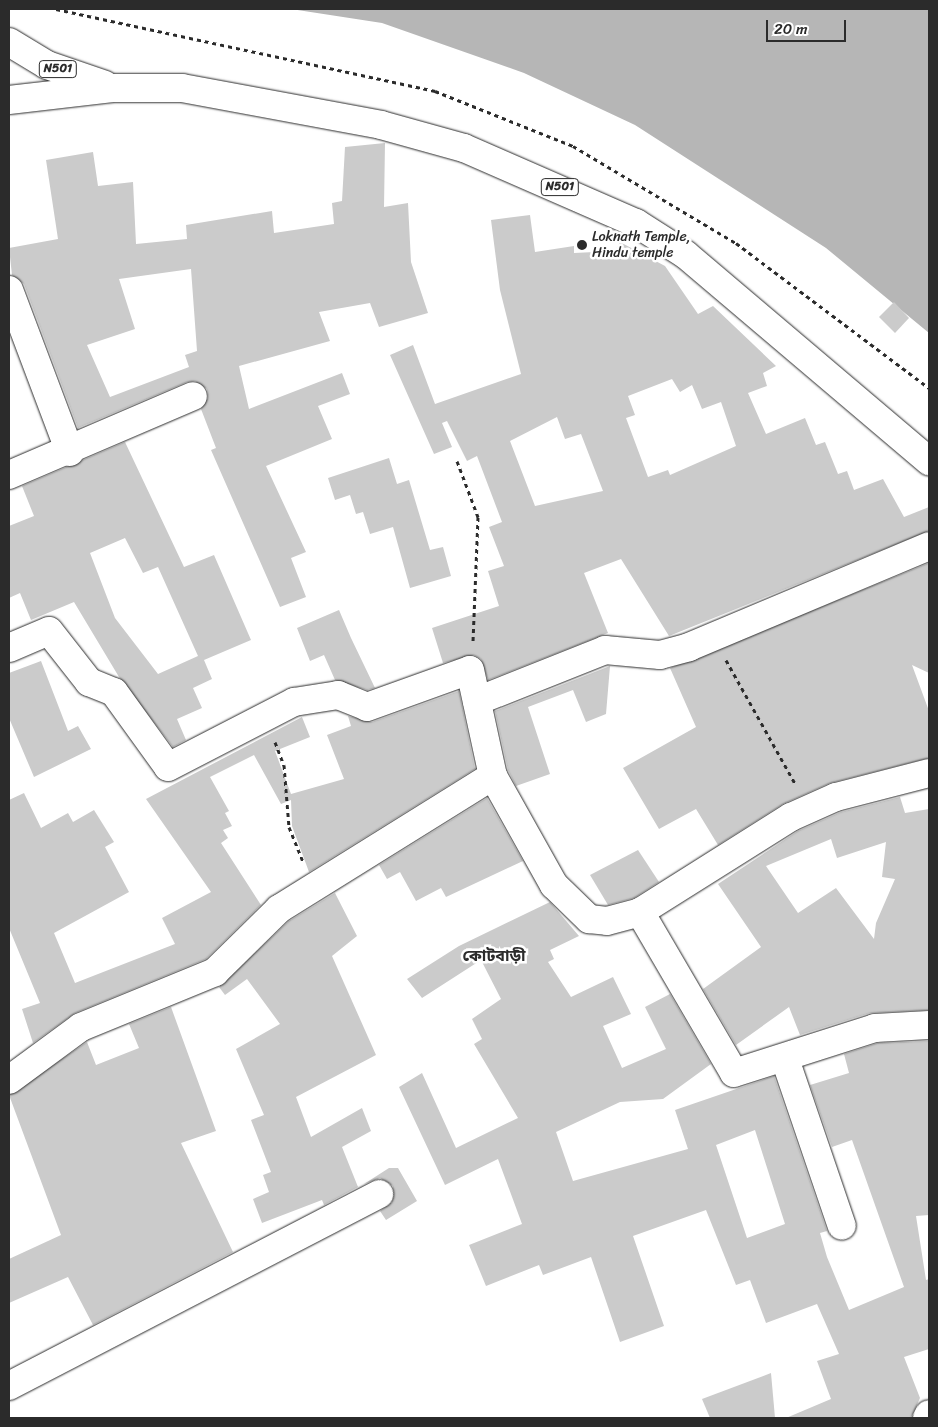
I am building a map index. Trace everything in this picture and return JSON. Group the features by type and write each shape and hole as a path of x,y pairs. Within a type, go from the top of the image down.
{"main road":[{"name":"N501","path":"9,42 47,65 112,88"},
{"name":"N501","path":"9,100 112,88 182,88 382,125 464,148 564,188 636,223 686,255 929,461"},
{"path":"9,290 70,452"},
{"path":"9,475 70,452 192,396"},
{"path":"477,701 606,650 660,654 713,638 929,546"},
{"path":"9,648 49,632 89,682 114,692 168,767 265,716 319,695 338,695 367,706 470,670 493,776 554,885 573,906 589,919 607,921 640,912 809,809 855,790 929,773"},
{"path":"9,1080 81,1027 215,972 279,909 493,776"},
{"path":"640,912 734,1073 785,1059 875,1028 929,1025"},
{"path":"785,1059 842,1226"},
{"path":"9,1386 379,1194"},
{"path":"927,1418 929,1414"}],"path":[{"path":"457,461 478,517 470,670"},
{"path":"713,638 809,809"},
{"path":"265,716 284,765 289,827 314,886"}],"shaded area":[{"path":"291,9 929,9 929,333 826,248 635,125 524,73 382,23"}],"building":[{"path":"385,143 384,207 408,203 411,262 428,313 379,327 370,303 319,312 330,341 239,366 249,409 342,373 350,394 318,406 332,439 266,466 306,552 291,558 306,597 280,607 211,450 216,448 201,409 208,398 207,389 195,381 187,382 78,428 24,284 12,275 9,248 58,239 46,160 93,152 98,186 133,182 136,244 187,239 186,225 272,211 274,233 334,224 332,203 342,201 345,147","holes":["191,269 197,351 185,355 189,367 110,397 87,345 135,329 119,279"]},
{"path":"530,215 535,252 574,246 574,253 615,251 620,242 665,266 698,314 713,306 776,366 763,373 767,386 748,393 766,434 805,418 816,445 825,442 838,474 847,471 854,490 883,479 904,517 929,507 929,531 669,636 621,559 584,573 608,633 488,680 481,659 474,655 443,663 432,628 499,606 488,571 504,566 489,527 502,522 477,456 467,461 447,421 442,423 452,447 434,454 390,355 413,345 435,404 521,374 500,290 491,220","holes":["672,379 680,392 692,385 702,409 721,402 736,446 670,475 668,470 648,477 626,418 635,415 628,396","557,417 565,439 581,434 603,491 535,506 510,441"]},
{"path":"894,302 909,318 895,333 879,317"},
{"path":"125,442 184,567 214,555 251,640 204,660 212,679 193,688 202,708 177,719 186,740 173,747 119,677 74,602 31,620 20,593 9,598 9,526 34,516 22,486","holes":["125,538 143,573 158,567 198,656 158,674 115,618 90,553"]},
{"path":"389,458 397,484 409,480 430,550 443,547 451,576 410,588 393,527 370,534 363,512 356,514 350,495 335,500 328,478"},
{"path":"929,563 929,673 912,665 929,711 929,758 830,783 783,804 718,845 696,809 659,829 623,768 696,727 670,668"},
{"path":"339,610 375,688 367,690 335,680 324,655 310,661 297,628"},
{"path":"41,661 68,731 78,726 91,749 34,777 9,718 9,673"},
{"path":"610,666 606,714 586,722 573,690 528,707 550,774 516,786 508,770 495,711"},
{"path":"459,691 475,769 309,872 292,826 291,800 281,804 254,755 210,777 229,811 225,813 232,826 223,830 228,838 221,843 261,905 206,959 75,1013 33,1043 22,1009 40,1003 9,928 9,800 24,793 41,828 68,813 73,822 94,810 114,842 105,847 129,892 54,933 75,983 175,944 162,918 211,892 146,799 302,717 310,737 275,751 291,794 344,779 327,735 351,726 348,716 372,722"},
{"path":"900,797 905,813 929,809 929,1010 870,1013 800,1035 789,1007 736,1045 703,989 761,947 718,884 798,831 841,812","holes":["831,839 837,858 886,842 882,877 895,879 876,923 874,939 836,888 798,913 766,866"]},
{"path":"487,798 523,861 446,897 441,888 416,901 400,872 387,879 379,865"},
{"path":"638,850 659,882 634,898 608,905 590,875"},
{"path":"335,893 357,936 332,956 376,1055 296,1097 311,1137 362,1108 371,1131 342,1147 358,1187 324,1205 322,1200 262,1223 253,1199 269,1192 263,1175 271,1172 251,1120 264,1115 236,1049 280,1024 247,979 225,995 219,987 289,921"},
{"path":"550,902 579,936 550,950 554,959 548,962 571,997 613,977 631,1014 603,1026 622,1068 666,1049 645,1007 670,994 711,1064 663,1099 620,1102 556,1132 573,1181 688,1149 675,1110 774,1076 827,1231 820,1233 827,1257 849,1310 904,1287 852,1140 832,1147 810,1085 849,1073 844,1054 878,1043 929,1041 929,1215 916,1216 926,1280 929,1279 929,1349 904,1357 920,1398 911,1418 786,1418 831,1399 817,1361 839,1354 817,1304 766,1323 750,1280 736,1285 706,1210 633,1236 664,1326 620,1342 591,1257 543,1275 539,1265 486,1286 469,1245 522,1224 498,1159 445,1185 399,1087 422,1073 456,1148 518,1118 474,1044 482,1039 472,1019 501,999 481,960 422,998 407,979 459,946","holes":["755,1130 785,1224 747,1238 716,1145"]},
{"path":"171,1007 216,1131 181,1143 233,1252 93,1325 68,1277 9,1303 9,1259 61,1235 9,1095 87,1042 96,1065 139,1048 129,1024"},
{"path":"389,1168 398,1168 417,1201 386,1220 380,1211 392,1202 393,1186 380,1178 364,1184"},
{"path":"771,1373 775,1418 710,1418 702,1399"}],"place":[{"name":"Loknath Temple, Hindu temple","path":"582,245"}],"district":[{"name":"কোটবাড়ী","path":"494,956"}]}
